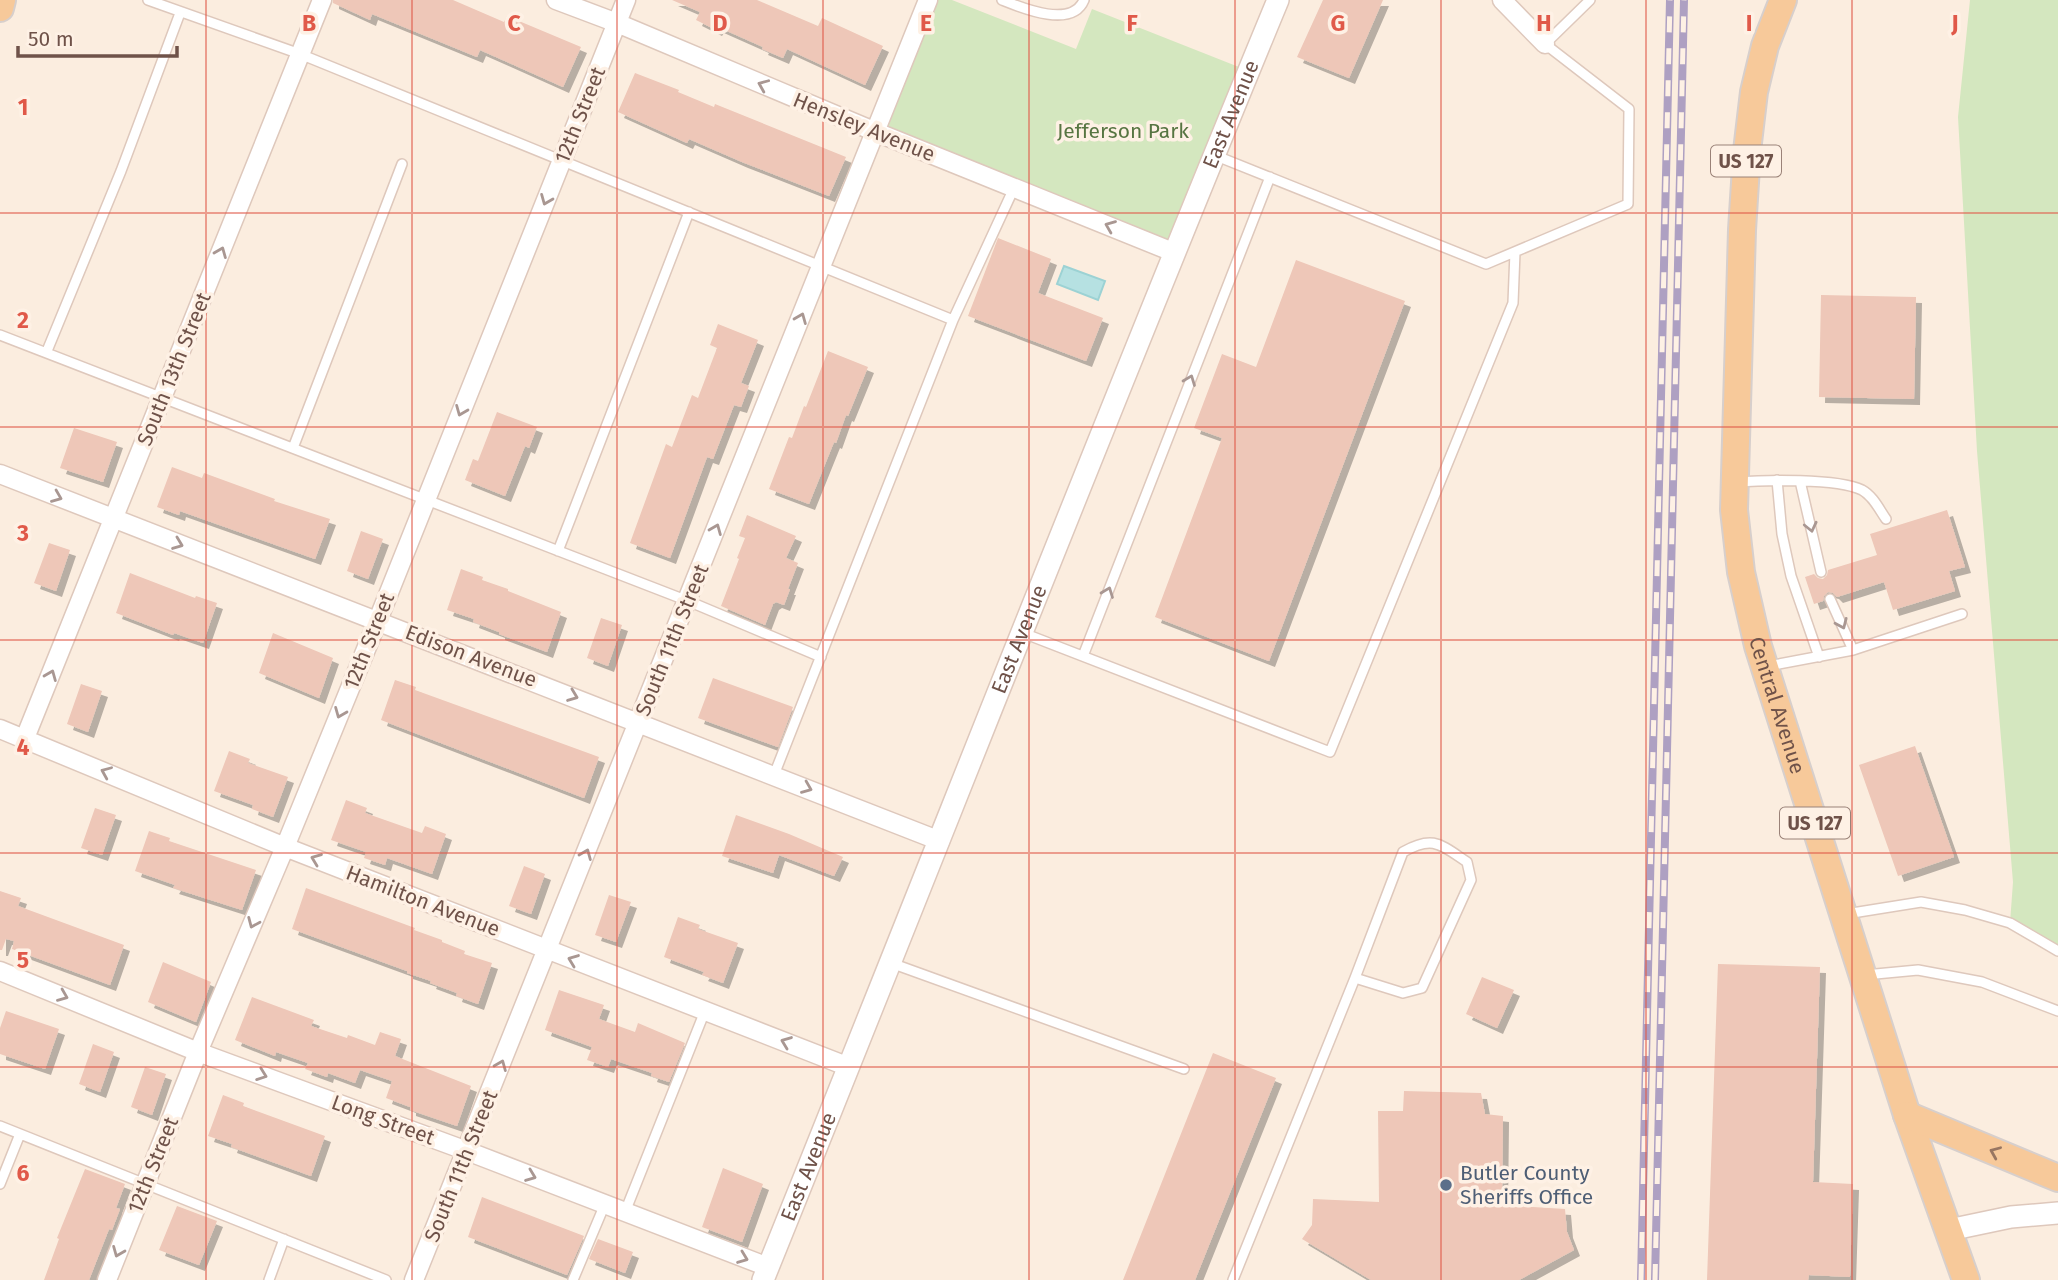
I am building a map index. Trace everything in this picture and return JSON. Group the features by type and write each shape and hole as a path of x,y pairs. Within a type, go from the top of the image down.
{"main road":[{"path":"0,8 2,0"},
{"name":"Central Avenue","path":"1783,0 1765,46 1754,92 1747,150 1734,482 1734,510 1741,572 1765,667 1907,1115 1966,1280"},
{"path":"1907,1115 2058,1178"}],"street":[{"name":"South 13th Street","path":"25,738 322,0"},
{"name":"Hensley Avenue","path":"556,0 1173,252"},
{"name":"12th Street","path":"107,1280 198,1052 378,620 626,0"},
{"name":"South 11th Street","path":"414,1280 928,0"},
{"name":"East Avenue","path":"765,1274 1173,252 1278,0"},
{"path":"1503,0 1545,44"},
{"name":"Edison Avenue","path":"0,474 940,841"},
{"name":"Hamilton Avenue","path":"0,729 285,847 849,1067"},
{"name":"Long Street","path":"0,971 198,1052 605,1204 765,1274"},
{"path":"1949,1230 2011,1217 2058,1213"}],"lane":[{"path":"148,0 300,54 953,320"},
{"path":"1002,0 1026,10 1049,15 1069,13 1081,6 1084,0"},
{"path":"1214,155 1486,264 1628,204 1629,109 1545,44 1590,0"},
{"path":"47,351 121,171 180,13"},
{"path":"293,448 402,164"},
{"path":"1083,656 1270,177"},
{"path":"774,775 953,320 1014,188"},
{"path":"558,551 690,212"},
{"path":"1023,633 1330,751 1513,303 1515,252"},
{"path":"0,335 688,601 821,657"},
{"path":"1734,482 1777,480 1850,486 1871,497 1886,519"},
{"path":"1777,480 1782,534 1791,576 1819,657"},
{"path":"1800,481 1821,572"},
{"path":"1830,599 1853,650"},
{"path":"1765,667 1853,650 1962,614"},
{"path":"1233,1280 1355,978 1402,852 1421,842 1440,844 1467,862 1471,880 1422,988 1404,993 1355,978"},
{"path":"1844,914 1921,902 2010,923 2058,951"},
{"path":"891,963 1184,1069"},
{"path":"1863,975 1918,970 1982,982 2058,1011"},
{"path":"625,1212 705,1011"},
{"path":"0,1126 386,1280"},
{"path":"0,1184 20,1134"},
{"path":"573,1280 605,1204"},
{"path":"269,1280 284,1239"}],"green space":[{"name":"Jefferson Park","path":"928,0 952,0 1076,49 1092,9 1249,71 1173,252 876,132"},
{"path":"1970,0 2058,0 2058,951 2010,923 2013,882 1977,451 1958,117"}],"water":[{"path":"1064,266 1105,281 1098,300 1057,284"}],"building":[{"path":"333,0 453,0 504,22 507,16 581,47 563,87 480,50 477,57 372,14 370,20 333,3"},
{"path":"672,0 757,0 818,26 822,18 883,46 865,85 787,49 783,58 718,27 716,30 696,20 700,12"},
{"path":"1323,0 1383,0 1349,78 1297,57"},
{"path":"635,73 714,107 715,104 846,157 829,196 689,139 687,143 618,112"},
{"path":"998,238 1051,259 1038,293 1103,318 1086,361 968,316"},
{"path":"1296,260 1405,301 1269,661 1155,617 1222,438 1194,428 1222,354 1256,367"},
{"path":"1821,295 1916,297 1914,399 1819,397"},
{"path":"718,324 758,340 741,383 749,386 741,407 734,405 713,459 707,457 670,558 630,543 666,444 672,447 692,395 698,398 717,348 710,345"},
{"path":"828,351 868,367 809,504 769,489"},
{"path":"497,412 537,427 529,448 525,446 505,496 465,480 473,459 478,461"},
{"path":"74,428 117,442 103,482 60,468"},
{"path":"172,467 202,478 204,473 275,499 274,501 330,519 315,559 180,511 179,515 157,507"},
{"path":"1947,510 1965,567 1949,571 1955,591 1893,610 1884,582 1837,597 1828,592 1823,601 1814,604 1805,577 1814,574 1823,579 1828,570 1877,555 1870,534"},
{"path":"747,515 796,536 786,558 798,563 790,589 784,605 776,602 773,604 765,625 721,606 745,538 739,536"},
{"path":"361,531 383,539 368,579 347,571"},
{"path":"49,543 70,550 56,591 34,583"},
{"path":"461,569 561,612 547,652 499,634 473,622 474,619 447,610"},
{"path":"130,573 195,598 196,596 217,603 203,643 174,633 173,635 116,613"},
{"path":"601,618 622,625 608,666 587,658"},
{"path":"273,633 333,658 319,698 259,673"},
{"path":"713,678 793,707 778,747 698,718"},
{"path":"395,680 416,687 415,690 599,757 584,798 381,720"},
{"path":"81,684 102,691 88,732 67,724"},
{"path":"1915,746 1954,857 1898,876 1859,765"},
{"path":"229,751 250,759 248,763 288,777 273,817 252,809 253,805 214,791"},
{"path":"346,800 367,808 365,813 422,833 425,826 446,834 432,874 387,858 385,865 364,858 366,852 331,840"},
{"path":"95,808 116,815 102,855 81,848"},
{"path":"736,815 843,857 834,876 779,855 773,873 722,856"},
{"path":"149,831 170,838 169,841 256,870 242,910 173,888 175,885 135,871"},
{"path":"524,866 545,874 531,914 509,906"},
{"path":"306,888 415,928 414,930 465,951 464,954 492,963 478,1004 407,971 292,929"},
{"path":"0,891 21,898 18,906 124,945 110,985 12,949 14,941 6,939 0,950"},
{"path":"609,895 631,902 616,942 595,935"},
{"path":"678,917 700,925 698,929 738,943 723,983 702,975 704,972 664,957"},
{"path":"163,962 211,982 196,1022 148,1002"},
{"path":"1718,964 1820,967 1813,1182 1853,1184 1850,1277 1809,1275 1808,1280 1707,1280"},
{"path":"1482,977 1514,990 1497,1028 1466,1014"},
{"path":"559,990 604,1005 599,1019 635,1032 638,1023 685,1043 669,1082 611,1059 608,1067 587,1060 592,1047 545,1030"},
{"path":"252,997 314,1020 311,1026 347,1038 348,1035 375,1045 380,1032 401,1039 395,1056 471,1086 457,1126 410,1110 410,1107 386,1098 392,1081 360,1070 355,1083 328,1073 327,1077 305,1069 308,1063 276,1052 275,1056 235,1040"},
{"path":"6,1011 59,1029 45,1069 0,1054 0,1028"},
{"path":"93,1044 114,1052 100,1092 79,1084"},
{"path":"1213,1053 1276,1078 1195,1280 1123,1280"},
{"path":"145,1067 166,1074 152,1115 131,1107"},
{"name":"Butler County Sheriffs Office","path":"1404,1091 1481,1093 1485,1114 1503,1116 1502,1205 1565,1209 1567,1232 1574,1250 1519,1280 1371,1280 1302,1239 1312,1225 1313,1199 1379,1202 1378,1111 1403,1111"},
{"path":"223,1095 244,1103 243,1106 325,1136 311,1176 208,1136"},
{"path":"723,1168 763,1184 742,1242 702,1227"},
{"path":"85,1169 125,1184 116,1208 120,1209 89,1280 44,1280 59,1239 57,1238"},
{"path":"482,1197 584,1236 567,1275 468,1237"},
{"path":"177,1206 217,1221 199,1265 159,1250"},
{"path":"598,1239 633,1252 625,1273 589,1259"}],"railway":[{"path":"1641,1280 1670,0"},
{"path":"1655,1280 1684,0"}],"place":[{"name":"Butler County Sheriffs Office","path":"1446,1185"}]}
